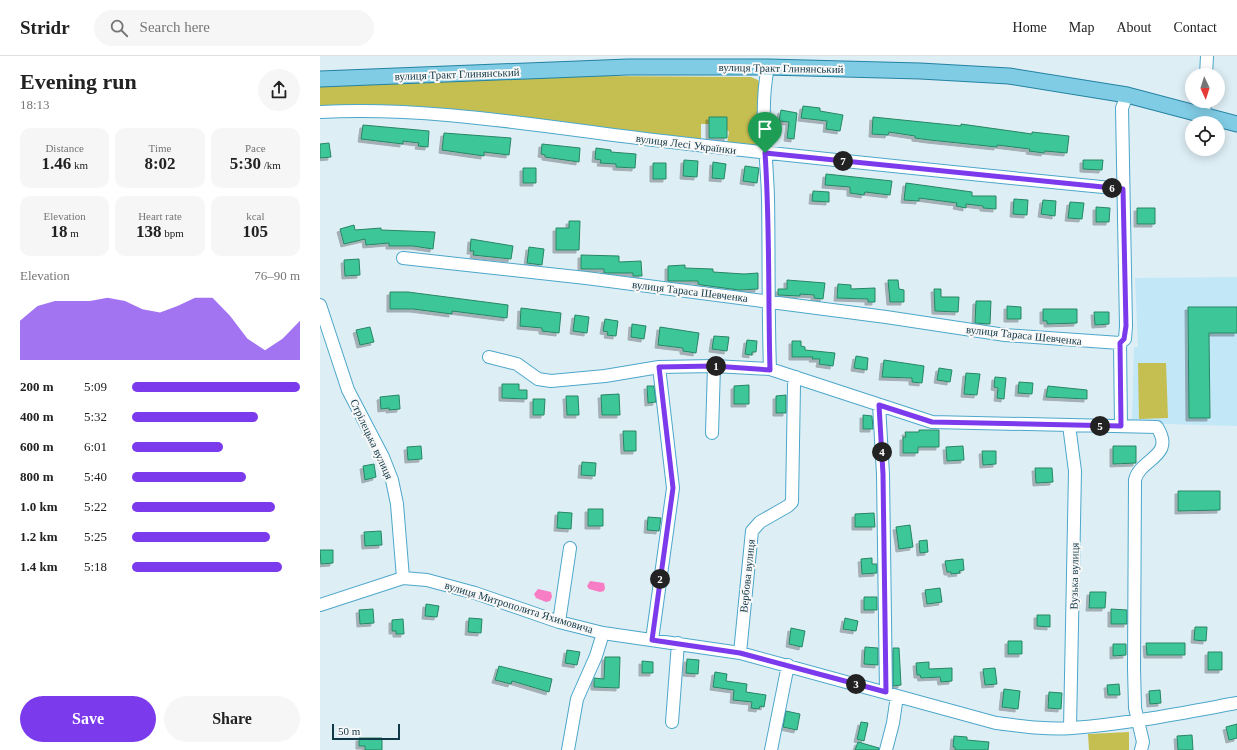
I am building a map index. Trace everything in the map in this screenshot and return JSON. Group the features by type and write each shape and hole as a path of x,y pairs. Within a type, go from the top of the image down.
{"main road":[{"name":"вулиця Тракт Глинянський","path":"320,79 628,67 768,67 920,71 1009,76 1185,105"},
{"name":"вулиця Тракт Глинянський","path":"1205,108 1237,124"}],"street":[{"path":"1206,68 1207,56"},
{"path":"768,67 764,90 765,153 768,197 768,301 770,370"},
{"path":"1121,426 1120,343 1124,339 1126,326 1122,108 1127,95"},
{"name":"вулиця Лесі Українки","path":"320,112 344,111 435,113 765,153 1123,189"},
{"name":"вулиця Тараса Шевченка","path":"403,258 586,278 768,301 1005,335 1120,343"},
{"name":"Стрілецька вулиця","path":"320,305 348,390 383,457 392,480 397,504 403,578"},
{"path":"489,357 517,364 538,379 551,382 605,376 659,367 714,366 770,370 796,377 932,422 1157,427 1163,438 1161,449 1136,474 1134,668 1135,708 1142,742 1141,750"},
{"path":"712,433 714,366"},
{"path":"652,640 673,488 659,367"},
{"name":"Вербова вулиця","path":"740,653 752,531 760,522 788,506 792,502 794,385 796,377"},
{"path":"879,405 893,723 886,750"},
{"name":"Вузька вулиця","path":"1069,425 1075,471 1070,728"},
{"path":"559,622 570,548"},
{"name":"вулиця Митрополита Яхимовича","path":"320,605 403,578 427,580 475,593 559,622 603,633 740,653 996,723 1030,727 1070,728 1138,721 1237,703"},
{"path":"568,750 577,699 596,656 603,633"},
{"path":"672,722 678,643"},
{"path":"771,750 788,665"}],"shaded area":[{"path":"600,76 751,77 758,80 760,85 760,146 727,143 729,132 727,130 727,117 709,117 709,124 701,124 701,139 400,105 320,108 320,86"},
{"path":"1237,277 1237,426 1132,423 1134,347 1138,347 1135,278"},
{"path":"1138,363 1166,363 1168,418 1139,419"},
{"path":"590,581 604,583 604,591 600,592 589,589 587,586"},
{"path":"538,589 551,592 552,597 550,601 546,602 536,598 534,594"},
{"path":"1129,732 1129,750 1089,750 1088,734"}],"building":[{"path":"803,106 820,108 820,111 843,115 840,131 826,129 827,121 801,118"},
{"path":"781,110 797,113 794,139 787,138 789,122 779,121"},
{"path":"709,117 727,117 727,138 709,138"},
{"path":"873,117 961,126 961,124 1032,134 1032,132 1069,136 1067,153 1045,151 1044,153 1029,151 1030,149 997,145 997,147 930,140 889,132 888,135 872,134"},
{"path":"363,125 429,131 428,147 418,146 419,143 403,141 403,144 361,139"},
{"path":"444,133 511,138 509,155 484,152 484,156 442,150"},
{"path":"329,143 331,157 320,158 320,144"},
{"path":"542,144 580,148 579,162 545,157 545,155 541,154"},
{"path":"596,148 611,150 611,152 636,154 635,168 616,167 616,164 600,163 601,160 595,159"},
{"path":"684,160 698,161 697,177 683,176"},
{"path":"1083,160 1103,160 1102,170 1083,169"},
{"path":"713,162 726,164 724,179 712,178"},
{"path":"653,163 666,163 666,179 653,179"},
{"path":"745,166 759,168 757,183 743,181"},
{"path":"523,168 536,168 536,183 523,183"},
{"path":"826,174 892,181 890,195 865,192 864,195 850,193 850,187 825,185"},
{"path":"906,183 972,192 972,196 996,196 996,209 966,204 966,208 956,206 957,203 919,198 919,201 904,200"},
{"path":"813,191 829,192 829,202 812,201"},
{"path":"1014,199 1028,200 1027,215 1013,214"},
{"path":"1043,200 1056,201 1055,216 1041,214"},
{"path":"1070,202 1084,203 1082,219 1068,218"},
{"path":"1096,207 1110,208 1109,222 1096,222"},
{"path":"1137,208 1155,208 1155,224 1137,224"},
{"path":"569,221 580,221 579,250 556,250 556,228 569,228"},
{"path":"354,225 355,230 381,228 381,230 435,232 433,249 413,246 389,246 389,243 366,245 365,239 344,244 340,229"},
{"path":"471,239 513,246 511,259 473,255 474,251 470,251"},
{"path":"529,247 544,249 542,265 527,263"},
{"path":"581,255 619,256 619,262 641,261 642,276 633,276 633,273 604,273 604,269 581,269"},
{"path":"359,259 360,275 345,276 344,260"},
{"path":"685,265 685,268 713,269 713,272 744,274 758,273 758,289 739,290 702,285 698,284 698,281 668,281 668,266"},
{"path":"787,280 825,283 823,299 814,298 814,295 778,295 778,289 787,289"},
{"path":"888,280 898,280 899,289 904,290 904,302 890,302"},
{"path":"838,284 851,285 851,289 875,288 875,302 868,302 868,299 837,298"},
{"path":"934,289 941,289 941,297 959,297 958,312 935,311"},
{"path":"390,292 408,292 508,305 507,318 452,311 452,314 413,309 390,309"},
{"path":"976,301 991,301 990,324 975,323"},
{"path":"1007,306 1021,307 1021,319 1007,319"},
{"path":"1188,307 1237,307 1237,333 1209,333 1210,418 1189,418"},
{"path":"521,308 561,313 559,333 542,331 542,328 520,326"},
{"path":"1043,309 1077,309 1077,323 1047,324 1047,321 1043,321"},
{"path":"1094,312 1109,312 1109,324 1095,325"},
{"path":"575,315 589,317 587,333 573,331"},
{"path":"605,319 618,321 616,336 607,335 608,332 603,331"},
{"path":"632,324 646,326 644,339 631,337"},
{"path":"370,327 374,342 360,345 356,330"},
{"path":"660,327 699,333 696,353 683,351 683,348 658,345"},
{"path":"714,336 729,337 727,351 712,349"},
{"path":"747,340 757,341 756,352 752,352 752,355 745,354"},
{"path":"792,341 801,341 801,346 805,347 805,350 835,353 833,366 819,364 820,359 812,359 813,357 792,357"},
{"path":"856,356 868,358 867,370 854,368"},
{"path":"884,360 924,366 922,383 912,382 912,378 882,377"},
{"path":"939,368 952,370 950,382 937,380"},
{"path":"966,373 980,374 977,395 964,394"},
{"path":"995,377 1006,378 1004,399 997,398 998,388 994,387"},
{"path":"1019,382 1033,383 1032,394 1018,393"},
{"path":"502,384 519,384 519,390 527,390 527,399 502,398"},
{"path":"749,385 749,404 734,404 734,386"},
{"path":"647,386 654,386 656,402 648,403"},
{"path":"1048,386 1087,390 1087,399 1046,397"},
{"path":"619,394 620,415 602,415 601,395"},
{"path":"399,395 400,409 381,409 380,397"},
{"path":"786,395 786,413 776,413 776,396"},
{"path":"566,396 578,396 579,415 567,415"},
{"path":"533,399 545,399 544,415 533,415"},
{"path":"863,415 872,416 873,429 863,429"},
{"path":"919,430 939,430 939,447 918,447 918,453 903,453 903,437 906,437 905,432 919,432"},
{"path":"623,431 636,431 636,451 624,451"},
{"path":"421,446 422,459 408,460 407,447"},
{"path":"963,446 964,460 947,461 946,447"},
{"path":"1113,446 1136,446 1136,463 1113,464"},
{"path":"982,451 996,451 996,464 983,465"},
{"path":"582,462 596,463 595,476 581,475"},
{"path":"374,464 376,477 365,480 363,466"},
{"path":"1035,468 1052,468 1053,482 1036,483"},
{"path":"1178,491 1220,491 1220,510 1178,511"},
{"path":"588,509 603,509 603,526 588,526"},
{"path":"558,512 572,513 571,529 557,528"},
{"path":"874,513 875,527 855,527 855,514"},
{"path":"648,517 661,518 659,531 647,530"},
{"path":"910,525 913,547 899,549 896,527"},
{"path":"381,531 382,545 365,546 364,532"},
{"path":"927,540 928,552 920,553 919,541"},
{"path":"320,550 333,550 333,563 321,564"},
{"path":"872,558 872,564 877,564 877,573 862,574 861,559"},
{"path":"963,559 964,570 959,571 960,573 951,574 951,572 947,572 945,561"},
{"path":"940,588 942,602 927,604 925,590"},
{"path":"1090,592 1106,592 1105,608 1089,608"},
{"path":"864,597 877,597 877,610 864,610"},
{"path":"426,604 439,606 437,617 425,616"},
{"path":"373,609 374,623 360,624 359,610"},
{"path":"1111,609 1127,610 1127,624 1111,624"},
{"path":"1037,615 1050,615 1050,627 1037,626"},
{"path":"469,618 482,619 481,633 468,632"},
{"path":"845,618 858,621 856,631 843,629"},
{"path":"403,619 404,634 396,634 396,631 392,631 392,620"},
{"path":"1195,627 1207,627 1206,641 1194,640"},
{"path":"791,628 805,631 802,647 789,644"},
{"path":"1008,641 1022,641 1022,654 1008,654"},
{"path":"1146,643 1185,643 1185,655 1147,655"},
{"path":"1113,644 1126,644 1126,655 1113,656"},
{"path":"865,647 878,648 878,665 864,664"},
{"path":"893,648 899,648 901,685 893,686"},
{"path":"567,650 580,652 577,665 565,663"},
{"path":"1208,652 1222,652 1222,670 1208,670"},
{"path":"605,657 620,657 619,688 594,687 594,678 604,679"},
{"path":"687,659 699,660 698,674 686,673"},
{"path":"642,661 653,662 653,673 642,673"},
{"path":"929,662 929,669 952,668 952,681 941,682 940,677 921,678 920,675 917,675 916,663"},
{"path":"499,666 552,679 549,692 512,681 511,684 495,680"},
{"path":"995,668 997,684 985,685 983,669"},
{"path":"715,672 727,674 726,681 747,684 746,692 766,695 764,707 760,706 759,709 751,708 752,702 733,700 734,690 713,687"},
{"path":"1119,684 1120,695 1108,695 1107,685"},
{"path":"1004,689 1020,691 1018,709 1002,707"},
{"path":"1160,690 1161,703 1150,704 1149,691"},
{"path":"1049,692 1062,693 1061,709 1048,708"},
{"path":"786,711 800,714 797,730 783,727"},
{"path":"861,722 868,723 864,741 857,739"},
{"path":"1237,724 1237,738 1229,740 1226,727"},
{"path":"1192,735 1193,750 1178,750 1177,736"},
{"path":"954,736 967,737 967,740 989,742 988,750 955,750 955,747 953,747"},
{"path":"359,738 382,738 382,750 365,750 365,746 359,746"},
{"path":"858,742 879,748 879,750 855,750"}],"route":[{"path":"765,153 1123,189 1126,334 1123,342 1120,343 1121,426 932,422 879,405 883,474 886,692 740,653 652,640 673,488 668,458 659,367 714,366 770,370 768,301 768,197 765,153"}]}
